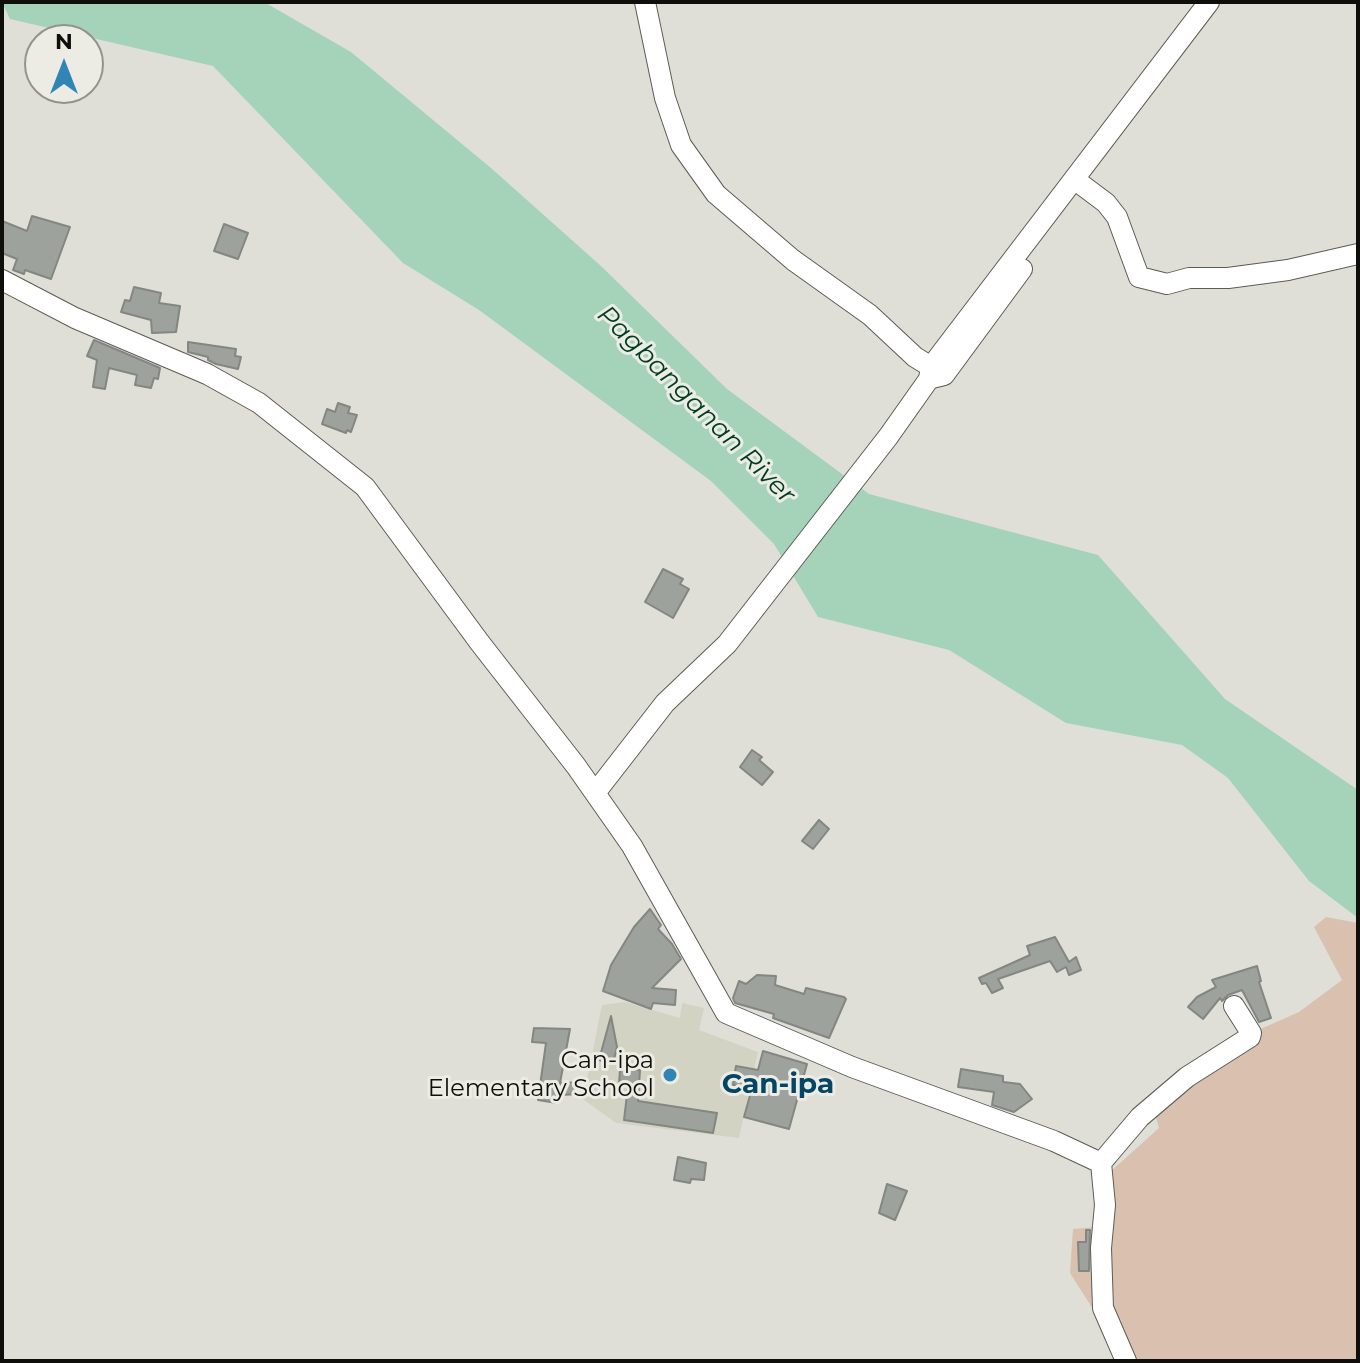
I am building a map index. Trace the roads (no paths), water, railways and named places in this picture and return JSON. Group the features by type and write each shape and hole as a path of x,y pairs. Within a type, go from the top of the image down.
{"street":[{"path":"645,2 665,98 681,145 716,194 793,260 870,315 935,374"},
{"path":"595,793 665,703 727,644 888,437 1209,2"},
{"path":"1079,182 1226,2"},
{"path":"1079,182 1106,203 1117,217 1139,277 1167,284 1189,278 1228,278 1288,270 1358,254"},
{"path":"2,280 75,318 207,374 259,403 365,487 632,846 726,1013 852,1067 1054,1141 1101,1163"},
{"path":"1126,1361 1103,1308 1101,1248 1105,1205 1101,1163 1140,1117 1187,1077 1251,1035 1234,1006"}],"water":[{"name":"Pagbanganan River","path":"2,2 264,2 351,52 491,168 601,266 727,389 869,494 1098,555 1225,699 1358,790 1358,918 1309,881 1228,778 1182,745 1066,723 949,650 818,617 774,544 711,481 479,310 403,263 213,66 104,41 104,24 32,24 10,19"}],"place":[{"name":"Can-ipa Elementary School","path":"670,1075"}],"district":[{"name":"Can-ipa","path":"778,1085"}]}
